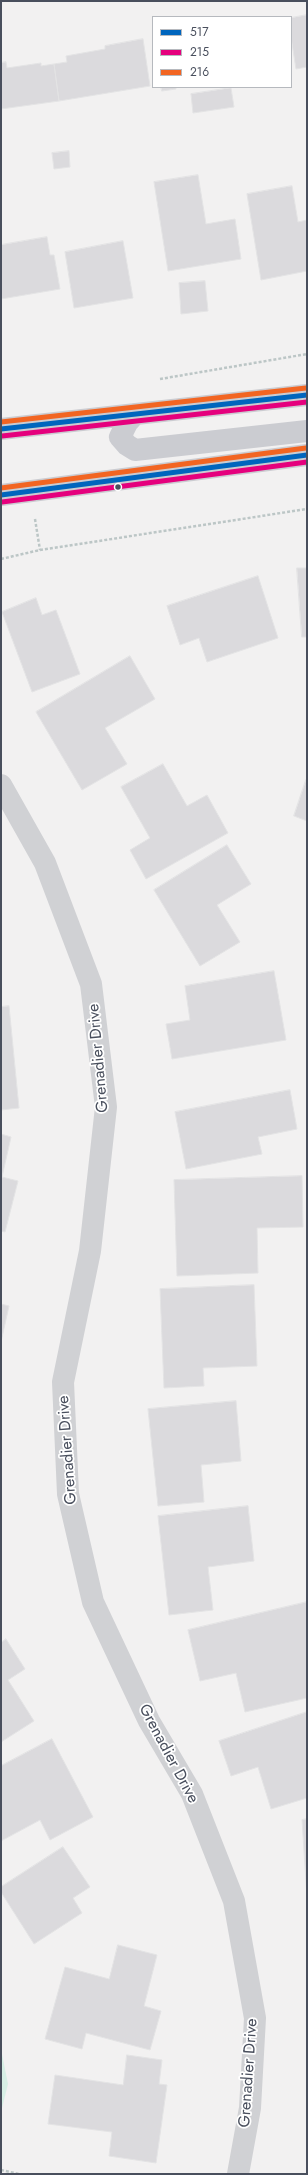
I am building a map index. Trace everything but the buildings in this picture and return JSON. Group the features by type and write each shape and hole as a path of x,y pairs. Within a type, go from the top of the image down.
{"main road":[{"path":"1,429 307,395"},
{"path":"135,414 127,423 120,437 127,445 135,450 307,431"},
{"path":"1,495 307,456"}],"street":[{"name":"Grenadier Drive","path":"1,785 45,864 91,984 106,1107 90,1251 63,1382 68,1494 93,1602 149,1721 192,1794 234,1901 255,2018 250,2108 238,2174"}],"path":[{"path":"1,559 40,550 307,510"},
{"path":"1,2170 19,2174"}],"green space":[{"path":"1,2049 8,2084 1,2112"}],"transit line":[{"name":"216","path":"1,422 306,388"},
{"name":"517","path":"1,429 307,395"},
{"name":"215","path":"2,436 307,402"},
{"name":"216","path":"1,488 306,448"},
{"name":"517","path":"1,495 307,455"},
{"name":"215","path":"2,502 307,462"}]}
